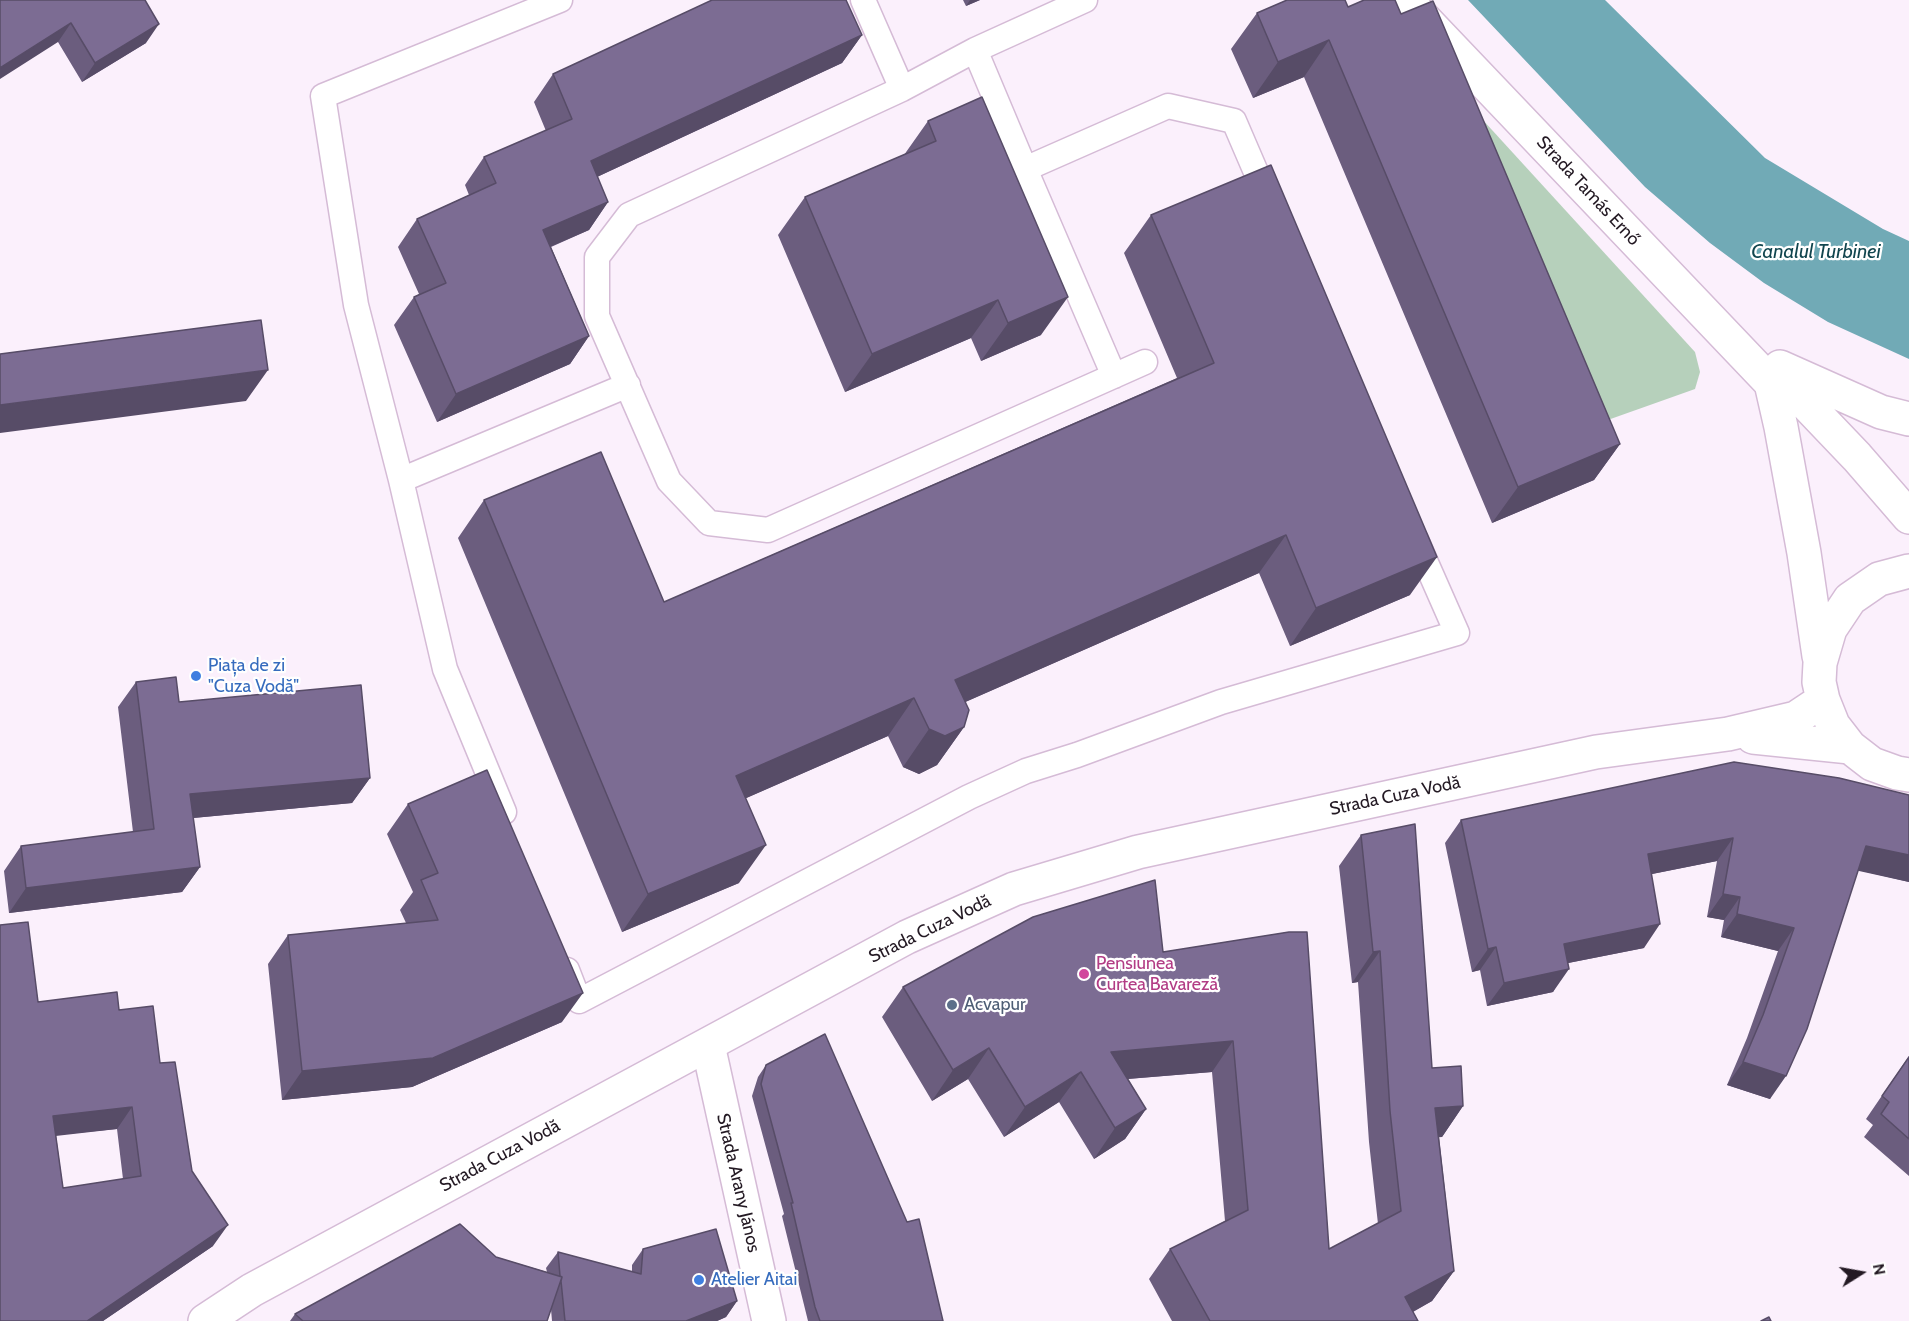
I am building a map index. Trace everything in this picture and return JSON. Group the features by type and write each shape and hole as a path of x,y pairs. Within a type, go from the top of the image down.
{"main road":[{"name":"Strada Tamás Ernő","path":"1406,0 1733,345 1771,383 1794,391 1857,457 1909,517"},
{"path":"1733,345 1881,412 1909,419"},
{"path":"1771,383 1804,553 1823,700 1833,725 1850,747 1872,764 1909,775"},
{"path":"1820,663 1830,629 1850,599 1879,579 1909,571"},
{"name":"Strada Cuza Vodă","path":"205,1321 252,1290 907,938 1014,890 1138,852 1596,752 1728,734 1796,718 1823,700"},
{"name":"Strada Cuza Vodă","path":"1728,734 1850,747"},
{"name":"Strada Arany János","path":"708,1045 769,1321"}],"lane":[{"path":"511,830 445,669 402,480 356,305 323,96 560,0"},
{"path":"863,0 902,89"},
{"path":"1085,0 975,50 902,89 629,215 597,257 597,316 669,481 709,523 768,530 1145,362"},
{"path":"975,50 1114,376"},
{"path":"1025,169 1168,106 1233,121 1276,219"},
{"path":"402,480 628,385"},
{"path":"559,947 579,1001 948,808 1026,771 1077,755 1221,702 1457,633 1409,524"}],"green space":[{"path":"1407,37 1695,352 1700,372 1695,389 1574,432"}],"water":[{"name":"Canalul Turbinei","path":"1468,0 1605,0 1765,158 1883,229 1909,241 1909,359 1828,322 1764,283 1710,243 1645,187"}],"building":[{"path":"0,0 145,0 159,24 95,63 71,23 0,68"},
{"path":"712,0 846,0 862,35 591,161 608,202 543,230 589,336 456,394 414,297 446,283 417,219 496,183 484,157 572,119 553,74"},
{"path":"1287,0 1345,0 1348,7 1364,0 1395,0 1401,14 1433,1 1620,444 1518,487 1329,40 1278,62 1257,13"},
{"path":"982,97 1068,297 1008,323 998,300 872,354 805,197 936,141 928,121"},
{"path":"1271,165 1437,557 1316,608 1286,535 955,680 969,710 964,727 945,736 929,729 914,698 736,776 766,845 648,894 484,500 601,452 664,602 1214,363 1151,215"},
{"path":"261,320 268,370 0,405 0,354"},
{"path":"176,677 179,702 361,685 370,778 190,794 200,867 26,888 21,846 154,829 136,682"},
{"path":"1734,762 1839,778 1909,795 1909,855 1866,846 1807,1029 1786,1076 1743,1062 1763,1015 1794,928 1737,914 1740,897 1723,894 1733,838 1648,854 1660,924 1564,944 1569,969 1504,983 1496,947 1488,949 1461,820"},
{"path":"487,770 583,993 433,1058 302,1071 288,935 438,920 421,880 438,873 408,804"},
{"path":"1415,824 1432,1068 1461,1066 1463,1106 1435,1108 1454,1271 1405,1297 1418,1321 1210,1321 1170,1249 1248,1210 1233,1041 1111,1052 1146,1109 1115,1128 1081,1072 1025,1107 989,1048 953,1070 903,987 1033,917 1155,880 1163,952 1289,932 1307,932 1329,1249 1401,1211 1390,1111 1380,951 1373,952 1361,835"},
{"path":"28,922 38,1002 117,992 119,1010 153,1006 160,1063 175,1062 192,1171 228,1225 87,1321 0,1321 0,925","holes":["132,1107 141,1176 63,1188 53,1116"]},
{"path":"825,1034 907,1222 919,1219 943,1321 820,1321 791,1203 793,1203 761,1084 766,1065"},
{"path":"1909,1057 1909,1139 1881,1114 1889,1102 1882,1096"},
{"path":"460,1224 496,1257 562,1277 547,1321 303,1321 295,1314"},
{"path":"716,1229 737,1301 686,1321 565,1321 558,1252 641,1274 643,1249"}],"place":[{"name":"Piața de zi \"Cuza Vodă\"","path":"196,676"},
{"name":"Pensiunea Curtea Bavareză","path":"1084,974"},
{"name":"Acvapur","path":"952,1005"},
{"name":"Atelier Aitai","path":"699,1280"}]}
